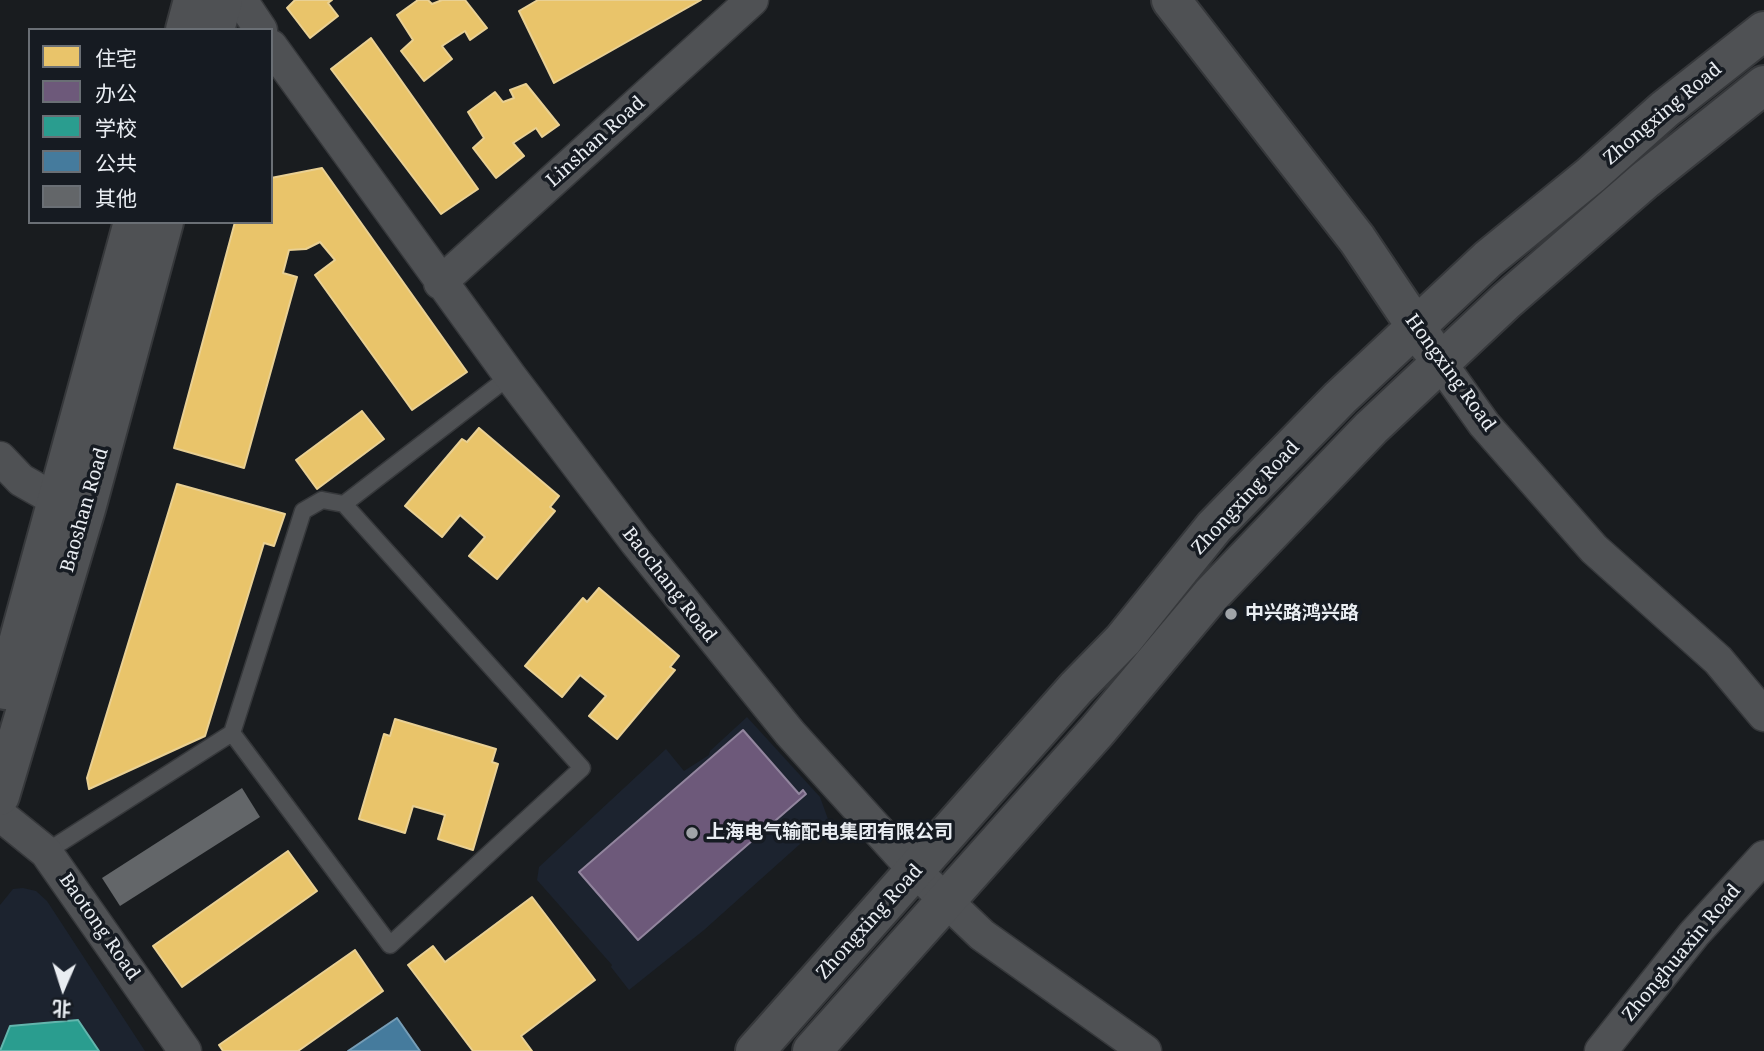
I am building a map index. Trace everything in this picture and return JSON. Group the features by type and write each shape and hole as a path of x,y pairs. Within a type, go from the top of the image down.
{"main road":[{"path":"186,28 193,0"},
{"path":"216,28 223,0"},
{"name":"Hongxing Road","path":"1171,0 1357,239 1439,361"},
{"name":"Zhongxing Road","path":"755,1051 1122,640 1214,527 1415,325 1488,259 1665,109 1764,31"},
{"name":"Zhongxing Road","path":"811,1051 1097,731 1247,555 1439,361 1645,180 1764,85"},
{"name":"Baoshan Road","path":"0,796 72,505 133,224"},
{"name":"Baoshan Road","path":"0,710 72,505 163,224"}],"street":[{"path":"241,0 260,28"},
{"name":"Linshan Road","path":"440,283 752,0"},
{"name":"Baochang Road","path":"273,49 440,283 733,666 945,902 982,935 1145,1051"},
{"name":"Hongxing Road","path":"1439,361 1484,424 1594,549 1718,660 1764,715"},
{"path":"0,458 21,481 72,505"},
{"name":"Baotong Road","path":"0,815 46,852 185,1051"},
{"name":"Zhonghuaxin Road","path":"1601,1051 1694,934 1764,856"}],"lane":[{"path":"344,504 510,376"},
{"path":"46,852 232,733 303,511 322,500 344,504 582,768 390,945 232,733"}],"shaded area":[{"path":"747,717 820,797 828,819 704,930 629,990 612,965 537,880 539,867 666,749 684,771 709,755 710,751"},
{"path":"13,889 36,891 47,901 145,1051 0,1051 0,905"}],"building: 住宅":[{"path":"295,0 332,0 328,3 338,16 310,38 287,8"},
{"path":"418,0 428,0 432,4 442,0 465,0 487,28 470,40 465,31 442,46 452,59 424,81 401,51 413,40 397,15"},
{"path":"538,0 701,0 554,83 519,11"},
{"path":"371,38 478,189 441,214 331,69"},
{"path":"526,84 559,125 542,137 536,128 513,143 524,156 496,178 473,148 484,138 468,112 495,92 503,102 514,98 510,90"},
{"path":"322,168 467,372 412,410 315,275 335,260 320,242 306,249 289,250 283,273 297,277 244,468 174,448 234,224 273,224 273,178"},
{"path":"362,411 384,439 317,489 296,460"},
{"path":"479,428 559,496 550,507 555,511 497,579 469,556 485,537 460,515 442,537 405,506 462,439 467,442"},
{"path":"177,484 285,514 274,546 264,543 205,736 89,789 87,778"},
{"path":"599,588 679,656 670,667 675,670 617,739 589,716 606,696 580,675 562,697 525,666 583,598 587,602"},
{"path":"395,719 496,749 492,762 498,764 473,850 438,839 445,815 413,806 405,833 359,819 384,734 390,736"},
{"path":"288,851 317,891 182,987 153,946"},
{"path":"532,897 595,980 521,1036 532,1051 473,1051 408,965 433,946 445,962"},
{"path":"355,950 383,991 298,1051 223,1051 219,1045"}],"building: 办公":[{"name":"上海电气输配电集团有限公司","path":"743,730 799,794 803,790 806,794 638,940 579,872"}],"building: 学校":[{"path":"78,1020 99,1051 0,1051 10,1026"}],"building: 公共":[{"path":"397,1018 420,1051 348,1051"}],"building: 其他":[{"path":"242,788 260,817 120,906 102,878"}],"place":[{"name":"中兴路鸿兴路","path":"1231,614"},
{"name":"上海电气输配电集团有限公司","path":"692,833"}]}
